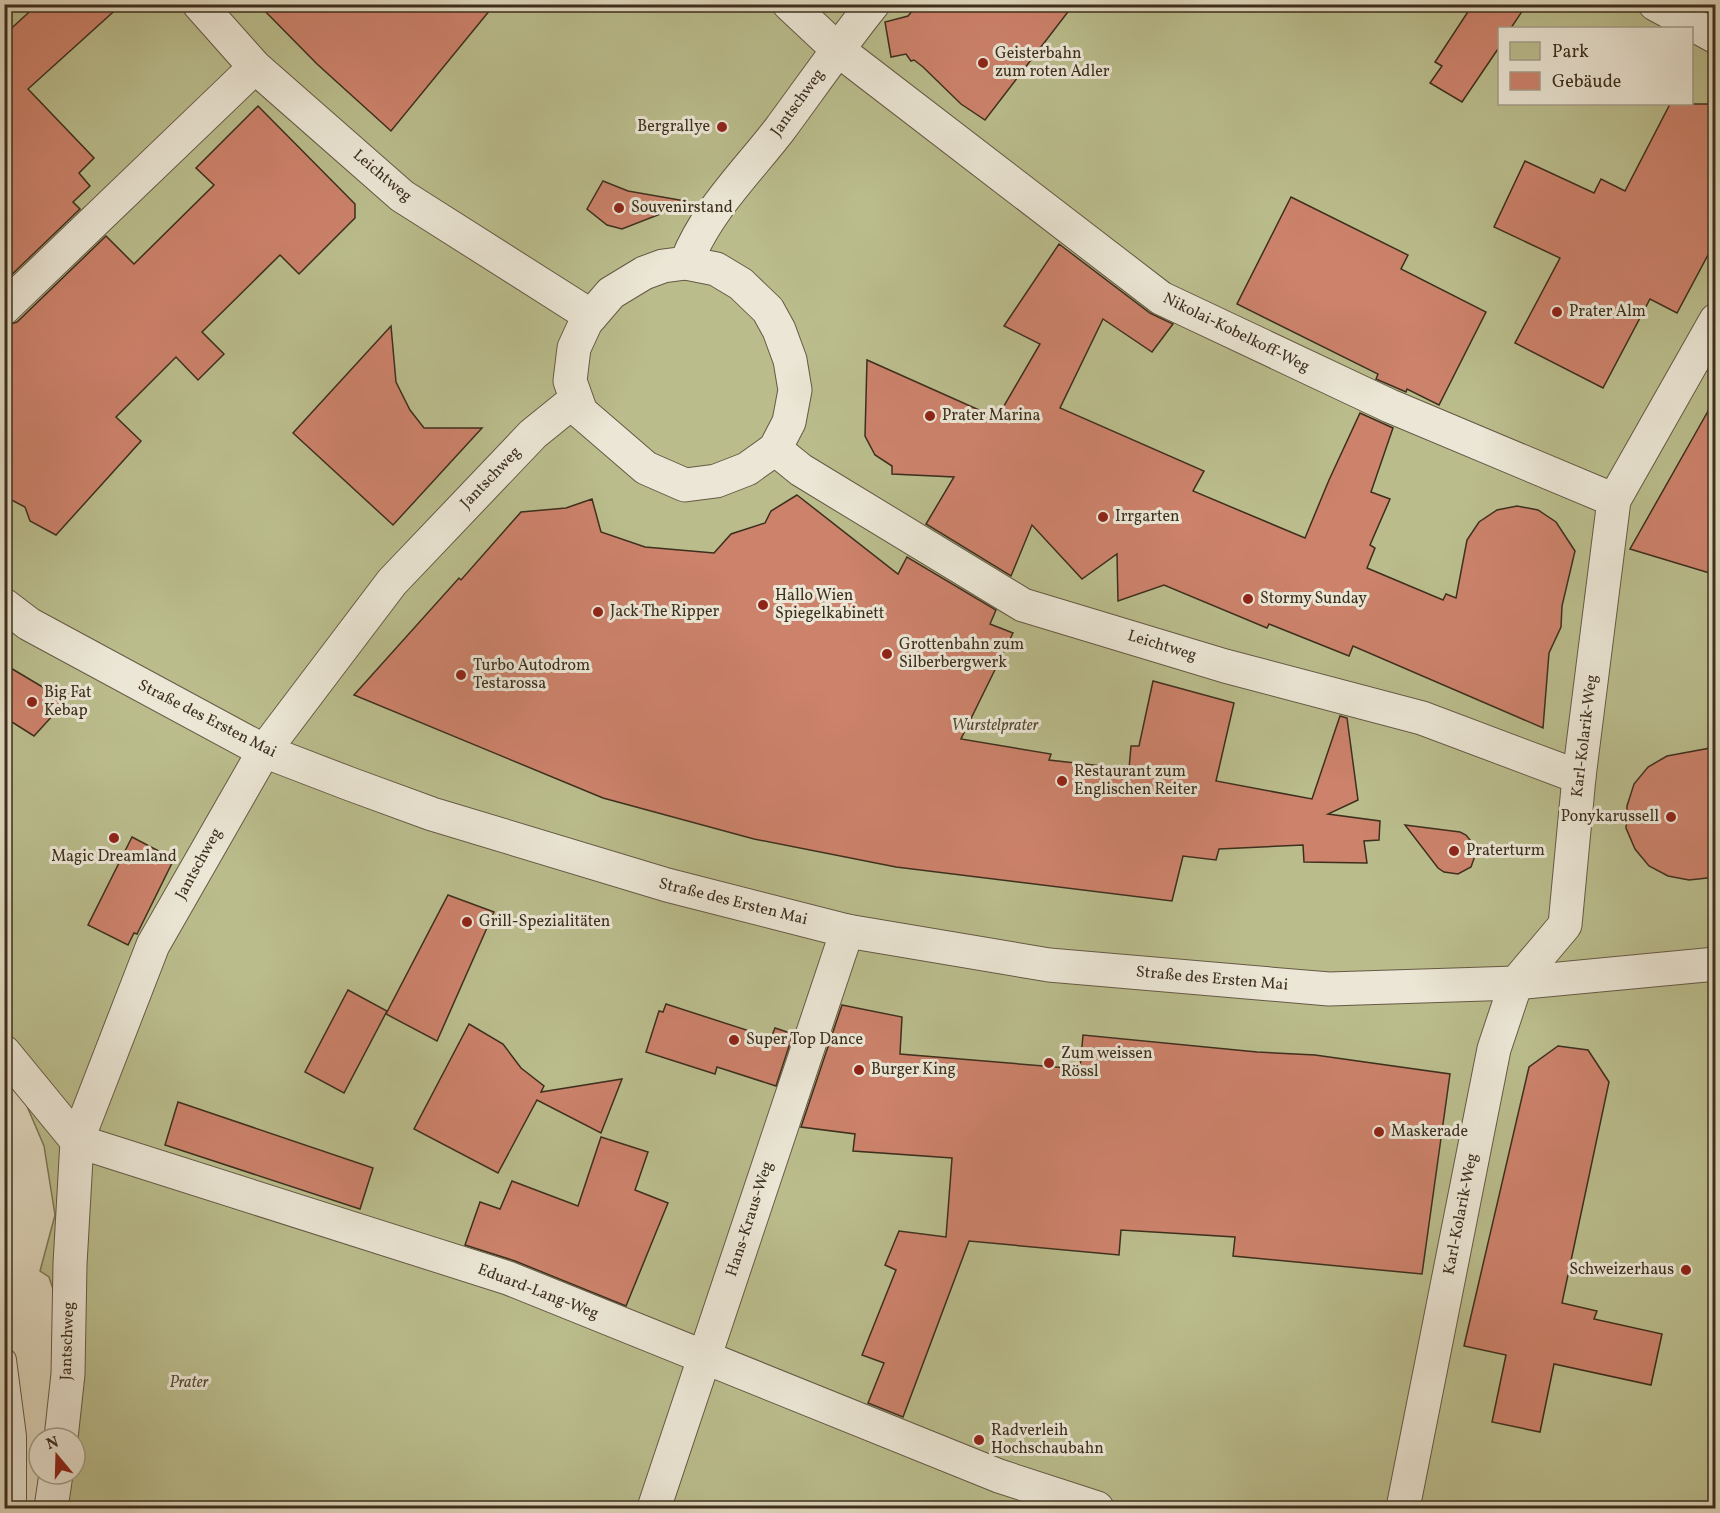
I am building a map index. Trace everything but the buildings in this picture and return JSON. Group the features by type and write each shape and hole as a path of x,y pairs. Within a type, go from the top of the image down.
{"street":[{"name":"Leichtweg","path":"199,4 255,67 402,196 591,316"},
{"name":"Nikolai-Kobelkoff-Weg","path":"789,4 837,49 1161,298 1390,406 1614,500"},
{"name":"Jantschweg","path":"686,263 701,231 719,204 780,129 837,49 873,4"},
{"path":"1655,4 1716,37"},
{"path":"4,308 255,67"},
{"path":"686,263 716,269 741,284 768,310 779,330 790,360 795,390 789,422 775,449 747,469 716,481 685,485 646,468 581,412 575,400 570,381 574,348 591,316 611,293 644,273 663,266 686,263"},
{"name":"Karl-Kolarik-Weg","path":"1403,1509 1494,1050 1516,983 1565,925 1579,777 1614,500 1716,320"},
{"name":"Jantschweg","path":"62,1426 68,1374 70,1264 77,1141 153,945 264,751 392,582 533,434 575,400"},
{"name":"Leichtweg","path":"775,449 801,470 1023,604 1225,666 1422,718 1579,777"},
{"name":"Straße des Ersten Mai","path":"4,605 29,624 264,751 432,814 667,885 846,931 1049,965 1329,989 1516,983 1716,964"},
{"name":"Hans-Kraus-Weg","path":"654,1509 846,931"},
{"path":"4,1052 77,1141"},
{"name":"Eduard-Lang-Weg","path":"77,1141 508,1278 999,1476 1097,1509"},
{"path":"51,1509 54,1486"}],"lane":[{"path":"6,1370 14,1436 9,1469 14,1509"}],"green space":[{"name":"Wurstelprater","path":"5,5 1715,5 1715,1508 34,1508 39,1486 87,1486 87,1426 71,1426 53,1372 54,1292 49,1277 40,1271 55,1215 44,1146 26,1104 5,1076"}],"place":[{"name":"Geisterbahn zum roten Adler","path":"983,63"},
{"name":"Bergrallye","path":"722,127"},
{"name":"Souvenirstand","path":"619,208"},
{"name":"Prater Alm","path":"1557,312"},
{"name":"Prater Marina","path":"930,416"},
{"name":"Irrgarten","path":"1103,517"},
{"name":"Stormy Sunday","path":"1248,599"},
{"name":"Hallo Wien Spiegelkabinett","path":"763,605"},
{"name":"Jack The Ripper","path":"598,612"},
{"name":"Grottenbahn zum Silberbergwerk","path":"887,654"},
{"name":"Turbo Autodrom Testarossa","path":"461,675"},
{"name":"Big Fat Kebap","path":"32,702"},
{"name":"Restaurant zum Englischen Reiter","path":"1062,781"},
{"name":"Ponykarussell","path":"1671,817"},
{"name":"Magic Dreamland","path":"114,838"},
{"name":"Praterturm","path":"1454,851"},
{"name":"Grill-Spezialitäten","path":"467,922"},
{"name":"Super Top Dance","path":"734,1040"},
{"name":"Zum weissen Rössl","path":"1049,1063"},
{"name":"Burger King","path":"859,1070"},
{"name":"Maskerade","path":"1379,1132"},
{"name":"Schweizerhaus","path":"1686,1270"},
{"name":"Radverleih Hochschaubahn","path":"979,1440"}],"park label":[{"name":"Prater","path":"189,1383"}]}
